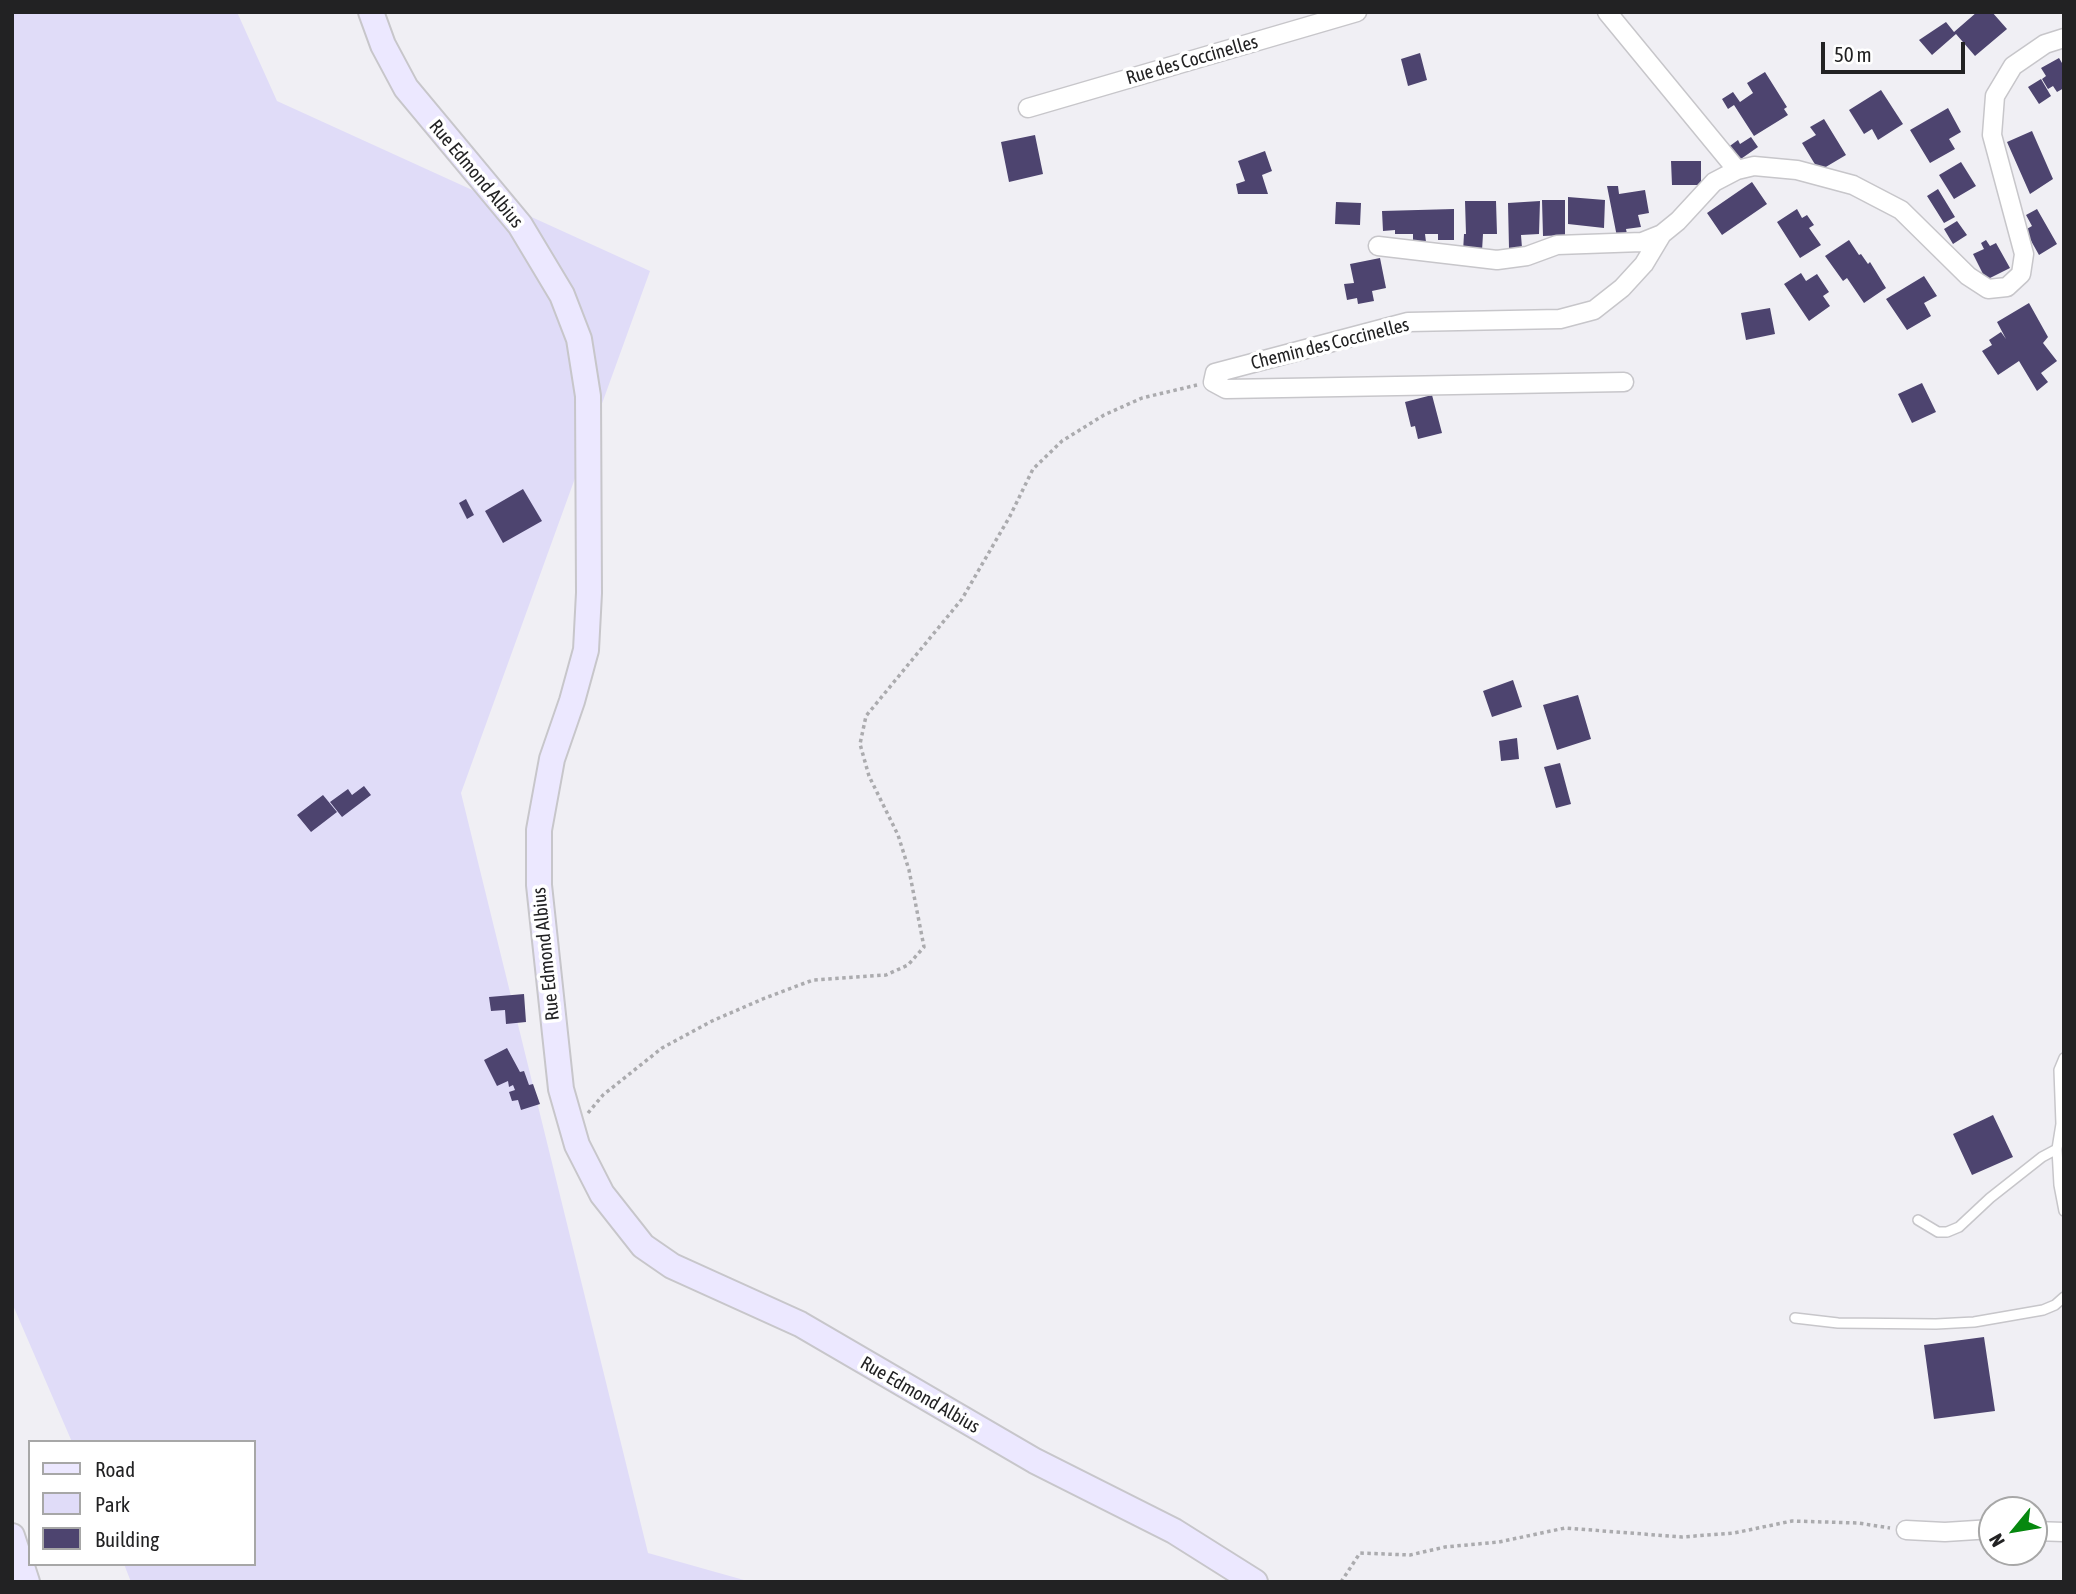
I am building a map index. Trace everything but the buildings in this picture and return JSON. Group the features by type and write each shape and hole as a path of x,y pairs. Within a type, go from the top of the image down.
{"main road":[{"name":"Rue Edmond Albius","path":"371,12 383,45 406,88 520,225 562,295 579,339 589,396 589,593 586,650 552,759 539,830 539,885 561,1089 576,1145 602,1194 643,1246 672,1266 800,1324 1035,1461 1174,1531 1255,1582"},
{"path":"12,1536 27,1582"}],"street":[{"name":"Rue des Coccinelles","path":"1028,108 1357,12"},
{"path":"1607,12 1737,170"},
{"path":"1378,246 1497,260 1527,256 1557,245 1642,242 1662,234 1678,221 1714,182 1737,170 1754,166 1797,170 1853,186 1902,210 1968,276 1988,289 2007,287 2021,274 2024,254 1992,135 1995,96 2013,66 2045,44 2064,38"},
{"name":"Chemin des Coccinelles","path":"1214,378 1408,322 1560,319 1594,310 1622,288 1644,264 1662,234"},
{"path":"1214,378 1226,389 1625,382"},
{"path":"1906,1530 1978,1530"}],"lane":[{"path":"2064,1058 2059,1070 2062,1124 2057,1149 2064,1211"},
{"path":"1918,1220 1938,1232 1959,1227 1990,1198 2042,1157 2057,1149"},
{"path":"1795,1318 1838,1323 1974,1322 2043,1310 2064,1297"}],"path":[{"path":"576,1145 588,1113 603,1095 662,1048 712,1021 813,980 886,975 908,965 924,947 898,835 869,776 860,744 866,716 962,600 1010,516 1033,469 1062,441 1104,415 1142,398 1214,378"},
{"path":"1340,1582 1360,1553 1409,1555 1457,1545 1499,1542 1565,1528 1682,1537 1734,1533 1792,1521 1858,1523 1906,1530"}],"green space":[{"path":"12,12 237,12 277,101 650,271 461,793 648,1553 751,1582 131,1582 125,1566 256,1566 256,1440 71,1440 12,1303"}]}
